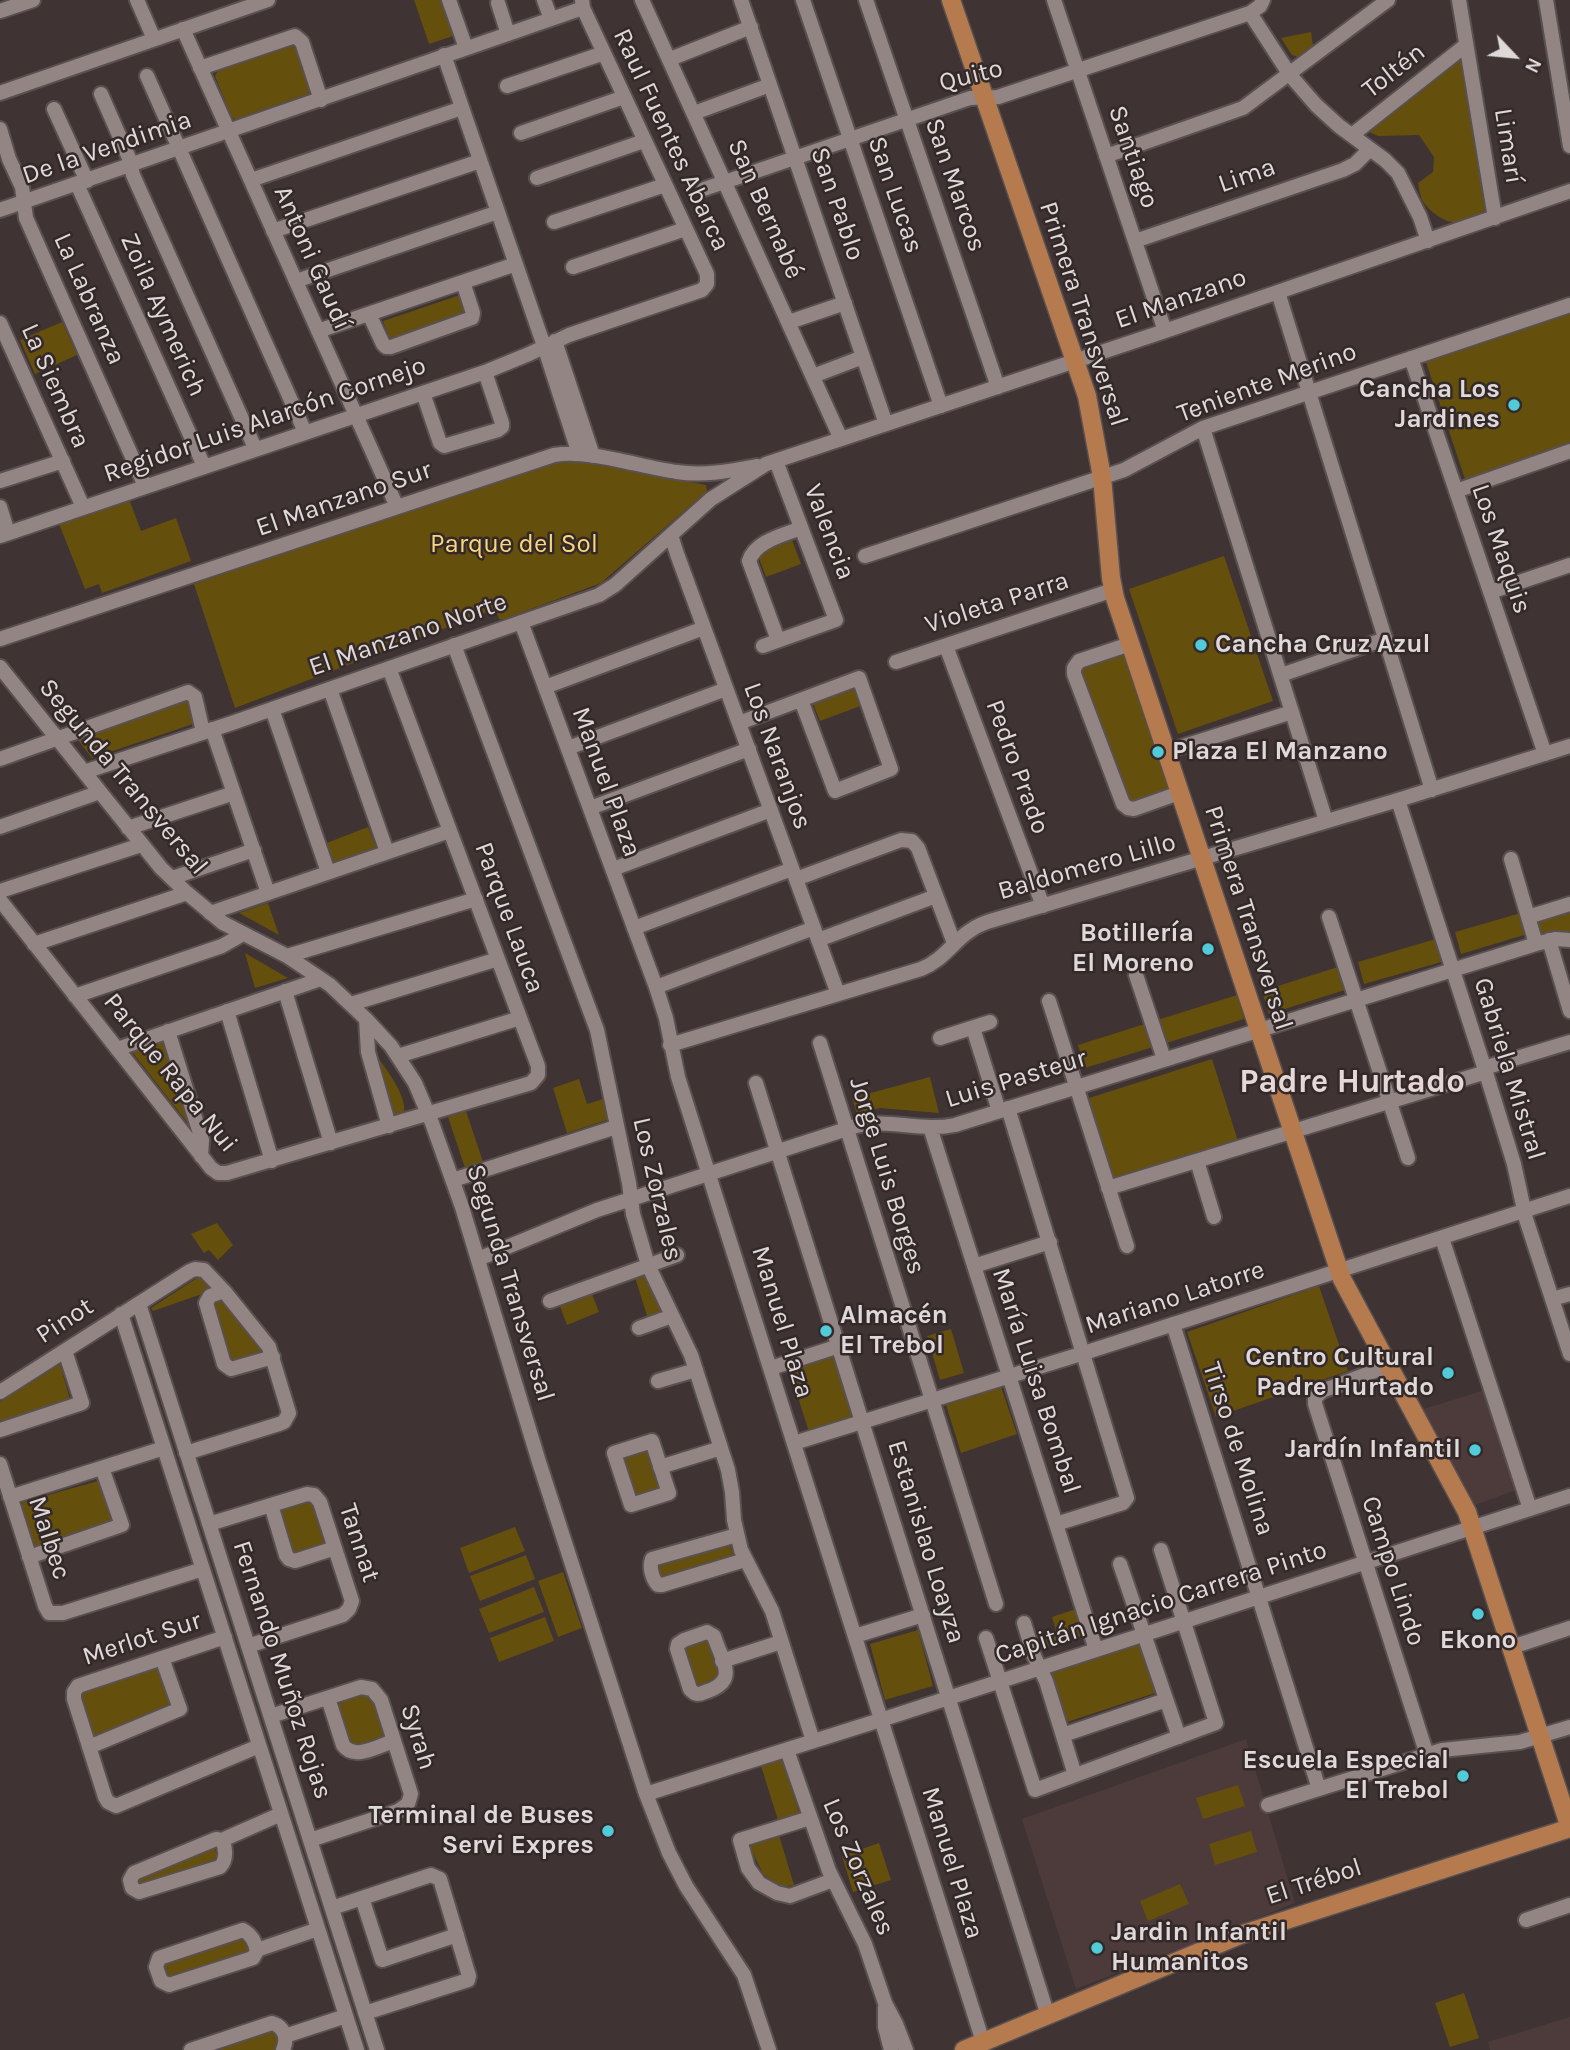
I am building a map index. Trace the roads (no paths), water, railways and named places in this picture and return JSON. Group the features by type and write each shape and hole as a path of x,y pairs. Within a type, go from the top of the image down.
{"main road":[{"name":"Primera Transversal","path":"951,0 1087,396 1102,477 1113,590 1339,1271 1352,1300 1464,1504 1570,1828"},
{"name":"El Trébol","path":"964,2050 1262,1927 1570,1828"}],"street":[{"path":"0,11 33,0"},
{"path":"137,0 154,39"},
{"path":"0,93 268,0"},
{"path":"449,0 467,48"},
{"path":"544,0 551,19"},
{"name":"San Pablo","path":"741,0 886,424"},
{"name":"San Lucas","path":"803,0 941,405"},
{"name":"San Marcos","path":"866,0 998,387"},
{"name":"Santiago","path":"1054,0 1165,331"},
{"path":"1264,0 1250,13 1290,75 1316,106 1392,166 1403,181 1428,241"},
{"path":"1107,156 1237,112 1388,0"},
{"name":"Limarí","path":"1459,0 1495,218"},
{"path":"1546,0 1564,73 1570,146"},
{"name":"San Bernabé","path":"647,1 670,59 841,439"},
{"path":"498,3 508,34"},
{"name":"Raul Fuentes Abarca","path":"229,132 551,19 583,4 708,277 702,290 550,344"},
{"name":"Quito","path":"704,189 970,98 998,97 1250,13"},
{"path":"670,59 751,27"},
{"name":"Antoni Gaudí","path":"183,29 397,507"},
{"path":"200,68 295,36 302,42 321,100"},
{"name":"Toltén","path":"1352,135 1466,45"},
{"path":"507,86 604,53"},
{"path":"444,55 516,264 550,344 586,455"},
{"path":"147,76 304,432"},
{"path":"694,113 770,85"},
{"path":"101,94 133,175 255,449"},
{"path":"521,133 624,97"},
{"path":"251,180 462,108"},
{"name":"Zoila Aymerich","path":"54,109 82,182 204,466"},
{"name":"La Labranza","path":"0,129 5,161 22,187 26,218 145,486"},
{"name":"De la Vendimia","path":"0,210 229,132"},
{"path":"537,178 644,141"},
{"name":"Lima","path":"1135,240 1343,170 1361,159 1370,149"},
{"path":"273,231 480,161"},
{"path":"554,222 665,185"},
{"name":"El Manzano","path":"710,473 771,462 1165,331 1570,191"},
{"path":"296,281 498,212"},
{"path":"573,267 685,229"},
{"path":"318,331 516,264"},
{"path":"369,314 383,344 391,347 471,318 473,313 463,282"},
{"path":"1278,292 1432,790"},
{"path":"789,322 845,303"},
{"name":"Teniente Merino","path":"865,556 1139,463 1203,428 1570,305"},
{"name":"La Siembra","path":"0,323 83,507"},
{"name":"Regidor Luis Alarcón Cornejo","path":"4,534 485,372 550,344"},
{"path":"813,376 863,357"},
{"name":"Los Maquis","path":"1411,358 1545,754"},
{"path":"423,393 440,443 444,446 498,430 502,423 485,372"},
{"path":"1203,428 1326,821"},
{"path":"1455,491 1570,452"},
{"name":"El Manzano Sur","path":"0,639 554,455 586,455 672,472 710,473"},
{"path":"0,481 63,461"},
{"name":"El Manzano","path":"719,493 771,462"},
{"name":"Valencia","path":"771,462 801,528 836,620 778,640"},
{"path":"710,473 716,481 719,493"},
{"name":"El Manzano Norte","path":"84,772 593,598 615,585 719,493"},
{"path":"0,508 4,534"},
{"path":"763,646 778,640 749,561 751,553 758,546 801,528"},
{"name":"Los Naranjos","path":"671,535 838,994"},
{"path":"1490,592 1570,565"},
{"name":"Violeta Parra","path":"897,662 1113,590"},
{"name":"Manuel Plaza","path":"521,622 656,987 666,1018 678,1077 983,2042"},
{"path":"545,687 704,628"},
{"path":"1280,675 1385,639"},
{"path":"1130,644 1079,661 1074,668 1074,674 1123,804 1134,809 1179,793"},
{"name":"Los Zorzales","path":"454,645 597,1030 633,1214 648,1265 688,1347 696,1370 731,1480 737,1535 745,1560 768,1602 813,1741"},
{"name":"Pedro Prado","path":"946,646 1043,906"},
{"name":"Segunda Transversal","path":"0,667 141,845 172,878 210,912 243,934 287,956 351,1003 398,1056 415,1083 453,1180 539,1462 646,1794 686,1886 744,1975 769,2050"},
{"name":"Parque Lauca","path":"390,668 539,1069 537,1078 531,1083 428,1114"},
{"path":"739,723 859,678 891,769 835,791 802,700"},
{"path":"330,689 387,852"},
{"path":"568,748 726,689"},
{"path":"0,759 188,692 195,697 234,793 268,892"},
{"path":"272,709 328,872"},
{"path":"1166,752 1292,712"},
{"name":"Baldomero Lillo","path":"670,1045 927,966 978,925 1432,790 1570,746"},
{"path":"590,808 749,749"},
{"path":"0,827 100,792"},
{"path":"128,828 234,793"},
{"name":"Gabriela Mistral","path":"1398,800 1485,1070 1514,1164 1524,1211 1570,1354"},
{"path":"612,869 771,810"},
{"path":"210,912 450,831"},
{"path":"634,928 794,874 908,840 918,848 954,943"},
{"path":"0,891 141,845"},
{"path":"172,878 254,850"},
{"path":"1511,859 1528,917 1543,942 1570,1011"},
{"path":"34,944 187,893"},
{"path":"656,987 936,896"},
{"path":"287,956 476,899"},
{"name":"Parque Rapa Nui","path":"0,900 214,1171 223,1174 272,1161 428,1114"},
{"path":"1528,917 1570,904"},
{"path":"1329,917 1408,1158"},
{"path":"75,996 222,946 243,934"},
{"name":"Luis Pasteur","path":"478,1259 597,1210 847,1128 872,1123 930,1127 954,1125 1543,942 1562,938 1570,940"},
{"path":"351,1003 498,959"},
{"path":"1136,975 1164,1059"},
{"path":"117,1049 321,979"},
{"path":"285,991 331,1143"},
{"path":"1049,1001 1127,1247"},
{"path":"227,1011 272,1161"},
{"path":"398,1056 520,1018"},
{"path":"366,1019 368,1052 389,1126"},
{"path":"940,1038 990,1022"},
{"path":"973,1028 1050,1242 1127,1498 1123,1503 1056,1524"},
{"path":"168,1031 202,1140 201,1156"},
{"name":"Jorge Luis Borges","path":"820,1042 996,1604"},
{"path":"1108,1188 1570,1043"},
{"name":"Estanislao Loayza","path":"756,1083 1048,2016"},
{"path":"453,1180 616,1127"},
{"name":"María Luisa Bombal","path":"930,1127 1096,1650"},
{"path":"1197,1161 1214,1217"},
{"name":"Mariano Latorre","path":"794,1443 1084,1353 1570,1196"},
{"path":"1442,1238 1530,1509"},
{"path":"974,1266 1050,1242"},
{"path":"550,1301 677,1255"},
{"name":"Pinot","path":"0,1392 195,1269 209,1272 270,1346 289,1408 288,1418 285,1422 186,1453"},
{"path":"224,1291 210,1296 206,1303 224,1364 231,1369 273,1357"},
{"path":"1552,1299 1570,1294"},
{"name":"Fernando Muñoz Rojas","path":"139,1304 377,2050"},
{"name":"Fernando Muñoz Rojas","path":"121,1314 357,2050"},
{"path":"639,1328 672,1316"},
{"name":"Tirso de Molina","path":"1173,1324 1319,1789"},
{"path":"771,1368 839,1346"},
{"path":"0,1430 82,1403 65,1351"},
{"name":"Campo Lindo","path":"1388,1366 1322,1391 1317,1395 1315,1407 1427,1755"},
{"path":"658,1381 696,1370"},
{"path":"154,1417 173,1411"},
{"path":"652,1441 660,1466 669,1493 631,1505 614,1453 652,1441"},
{"path":"10,1497 164,1448"},
{"path":"660,1466 720,1448"},
{"name":"Malbec","path":"0,1464 46,1610 53,1614 63,1614 203,1569"},
{"path":"29,1557 122,1525 102,1468"},
{"name":"Tannat","path":"193,1539 211,1528 307,1494 317,1497 320,1502 352,1601 347,1612 248,1646"},
{"name":"Capitán Ignacio Carrera Pinto","path":"646,1794 1570,1496"},
{"path":"271,1505 289,1559 295,1561 335,1548"},
{"path":"737,1535 656,1556 650,1564 654,1582 658,1585 745,1560"},
{"path":"986,1638 1035,1790 1216,1723 1161,1550"},
{"path":"1120,1564 1179,1737"},
{"path":"215,1607 234,1601"},
{"path":"855,1636 923,1615"},
{"path":"1024,1623 1046,1681 1075,1775"},
{"path":"1512,1647 1570,1628"},
{"name":"Merlot Sur","path":"89,1747 74,1701 75,1689 85,1682 225,1637"},
{"path":"722,1661 781,1642"},
{"path":"162,1658 180,1709 89,1747 106,1800 113,1805 121,1805 259,1746"},
{"name":"Syrah","path":"271,1716 361,1687 372,1689 381,1700 411,1794 408,1804 398,1811 310,1840"},
{"path":"328,1698 346,1750 356,1753 394,1741"},
{"path":"1063,1735 1166,1700"},
{"path":"1268,1805 1427,1755 1451,1749 1511,1744 1570,1727"},
{"name":"Los Zorzales","path":"787,1749 833,1880 865,1944 885,2003 906,2050"},
{"path":"272,1786 291,1781"},
{"path":"222,1840 225,1857 220,1867 139,1892 132,1888 130,1880 134,1873 216,1839 222,1840 281,1814"},
{"path":"810,1818 740,1840 748,1868 759,1883 776,1893 790,1896 833,1880"},
{"path":"332,1908 431,1875 440,1880 468,1980 365,2013"},
{"path":"362,1898 382,1960 457,1935"},
{"path":"1526,1920 1570,1905"},
{"path":"257,1950 250,1934 243,1930 161,1956 156,1967 162,1981 169,1985 251,1959 257,1950 318,1929"},
{"path":"332,1971 350,1965"},
{"name":"Los Zorzales","path":"885,2003 885,2027 891,2050"},
{"path":"191,2050 272,2023 280,2026 284,2043 346,2017"}],"place":[{"name":"Cancha Los Jardines","path":"1514,405"},
{"name":"Cancha Cruz Azul","path":"1201,645"},
{"name":"Plaza El Manzano","path":"1158,752"},
{"name":"Botillería El Moreno","path":"1208,949"},
{"name":"Almacén El Trebol","path":"826,1331"},
{"name":"Centro Cultural Padre Hurtado","path":"1448,1373"},
{"name":"Jardín Infantil","path":"1475,1450"},
{"name":"Ekono","path":"1478,1614"},
{"name":"Escuela Especial El Trebol","path":"1463,1776"},
{"name":"Terminal de Buses Servi Expres","path":"608,1831"},
{"name":"Jardin Infantil Humanitos","path":"1097,1948"}],"district":[{"name":"Padre Hurtado","path":"1352,1083"}],"park label":[{"name":"Parque del Sol","path":"514,545"}]}
